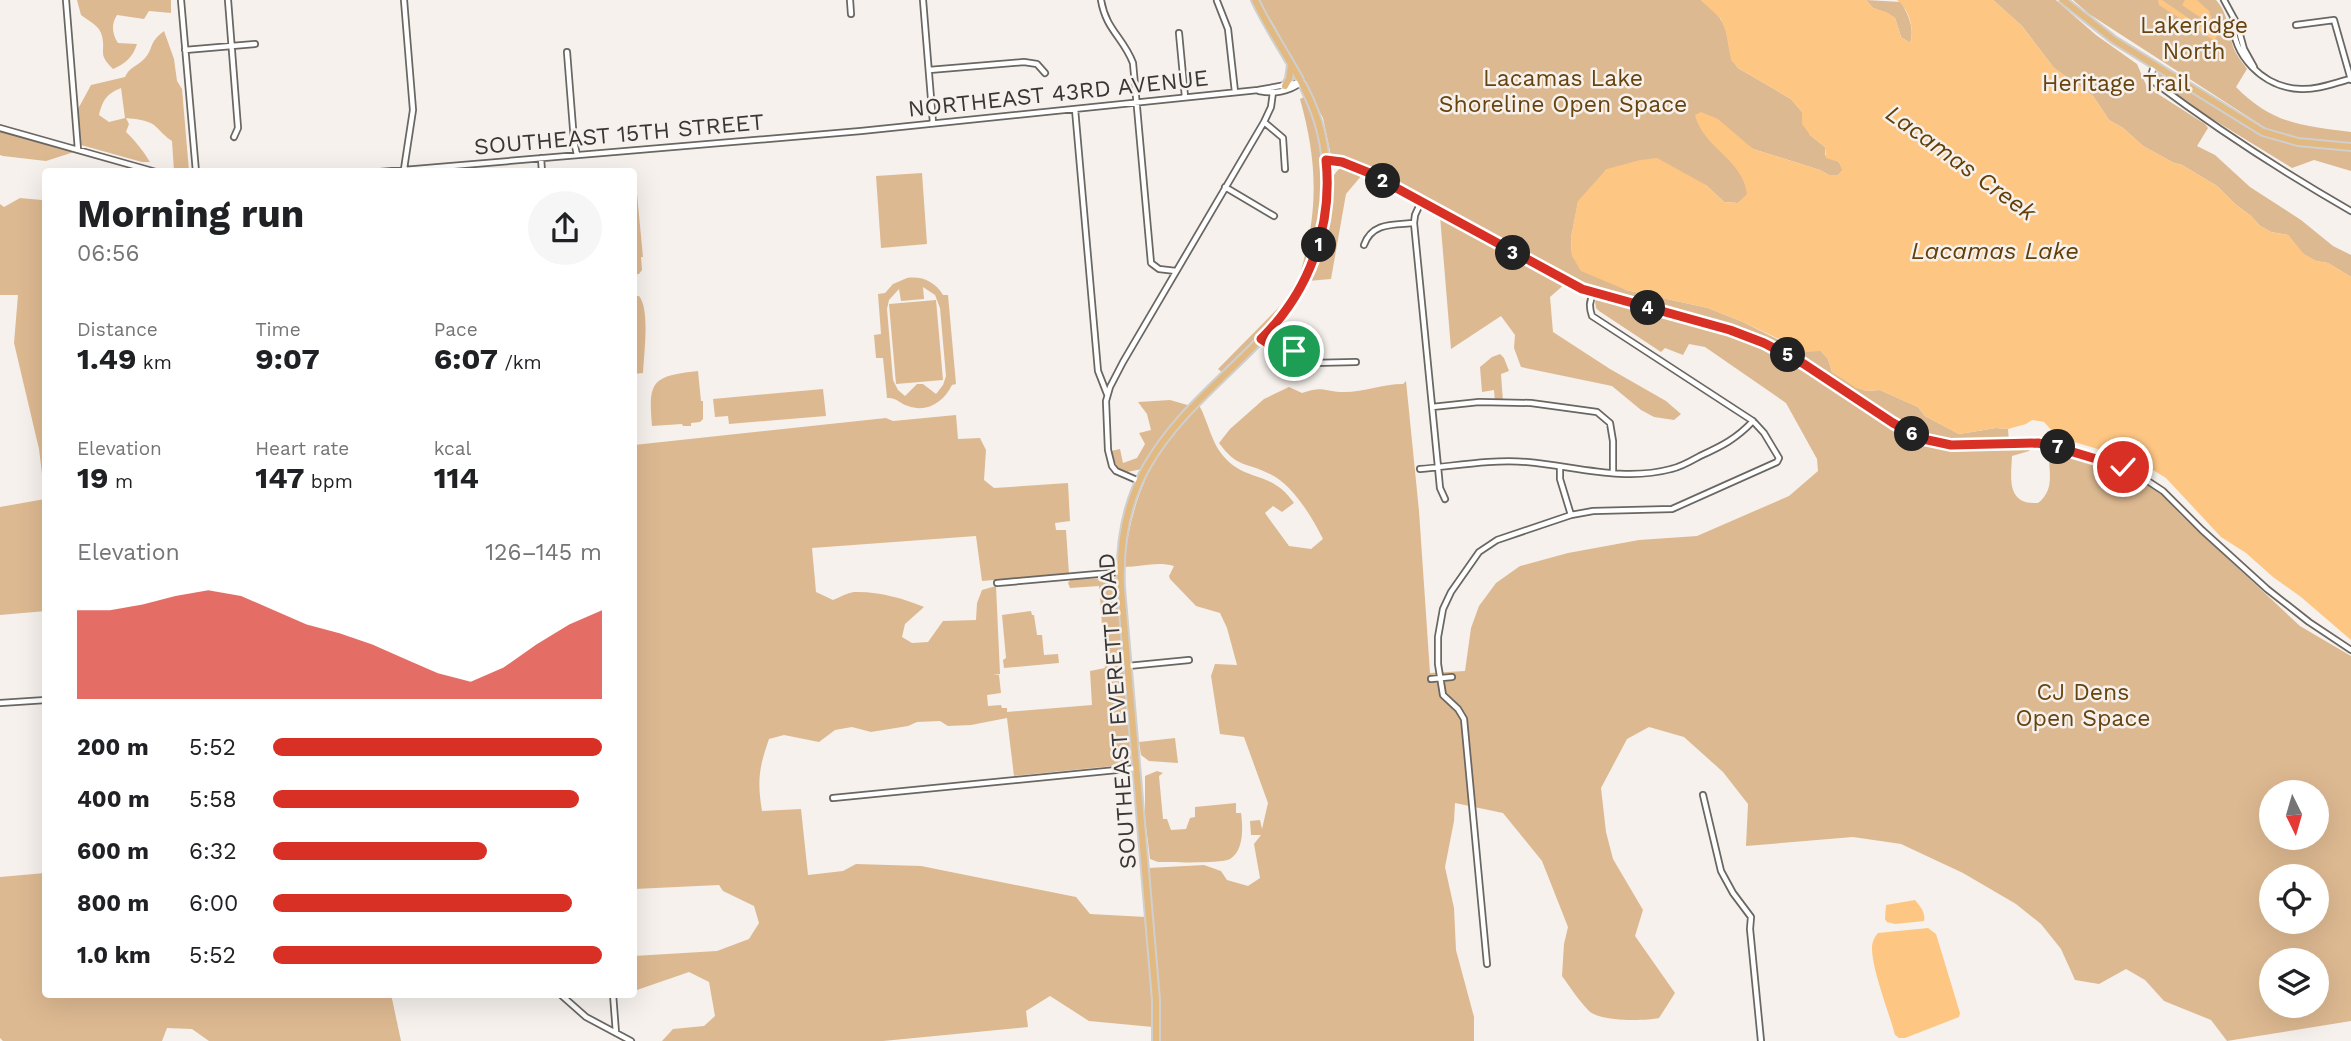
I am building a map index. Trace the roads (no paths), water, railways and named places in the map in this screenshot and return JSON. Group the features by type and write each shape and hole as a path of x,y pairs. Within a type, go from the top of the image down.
{"main road":[{"name":"SOUTHEAST EVERETT ROAD","path":"1156,1041 1156,1000 1120,572 1124,522 1139,481 1162,443 1200,400 1261,339 1293,301 1314,258 1324,219 1326,160 1317,118 1301,82 1271,33 1255,0"},
{"path":"2063,0 2114,40 2263,132 2307,143 2351,147"},
{"path":"1285,86 1291,65"}],"street":[{"path":"66,0 78,150"},
{"path":"181,0 196,168"},
{"path":"228,0 238,128 234,137"},
{"path":"404,0 413,110 404,168"},
{"path":"850,0 851,14"},
{"path":"923,0 933,123"},
{"path":"1101,0 1107,23 1127,49 1133,63 1151,263 1159,269 1176,271"},
{"path":"2224,0 2233,17 2232,27 2239,49 2249,65 2270,81 2300,89 2351,81 2334,20 2296,24"},
{"path":"1217,1 1228,29 1235,92"},
{"path":"1179,33 1185,97"},
{"path":"185,50 255,44"},
{"path":"566,52 577,155"},
{"path":"929,70 1024,62 1037,64 1045,73"},
{"path":"2154,66 2151,76 2154,82 2204,119 2292,177 2351,211"},
{"name":"NORTHEAST 43RD AVENUE","path":"1258,90 1273,92 1296,87 1301,82"},
{"name":"NORTHEAST 43RD AVENUE","path":"861,131 1258,90 1301,82"},
{"path":"1107,395 1123,362 1264,122 1271,107 1273,92"},
{"path":"1075,109 1098,371 1107,395 1106,423 1112,466 1116,471 1139,481"},
{"path":"1264,122 1283,138 1285,169"},
{"path":"0,128 142,168"},
{"name":"SOUTHEAST 15TH STREET","path":"436,168 861,131"},
{"path":"541,158 542,168"},
{"path":"1326,160 1355,167 1544,270 1594,293 1730,330 1764,343 1804,364 1893,423 1923,439 1951,445 2038,443 2131,470 2163,491 2267,589 2351,650"},
{"path":"1225,187 1274,216"},
{"path":"1421,202 1414,223 1440,488 1445,499"},
{"path":"1364,244 1368,234 1378,228 1414,223"},
{"path":"1486,964 1464,719 1443,695 1437,647 1441,618 1451,592 1472,558 1497,540 1571,515 1593,511 1672,509 1777,462 1779,458 1764,433 1753,421 1592,316 1589,308 1594,293"},
{"path":"1261,339 1275,348 1294,351 1312,363 1356,362"},
{"path":"1431,407 1517,401 1597,412 1610,423 1613,473"},
{"path":"1420,469 1506,461 1613,473 1653,472 1674,468 1738,437 1753,421"},
{"path":"1560,467 1561,481 1571,515"},
{"path":"997,583 1120,572"},
{"path":"1128,666 1189,660"},
{"path":"1431,679 1452,677"},
{"path":"0,703 42,700"},
{"path":"833,798 1138,768"},
{"path":"1703,794 1721,871 1732,893 1751,917 1761,1041"},
{"path":"565,998 586,1017 631,1041"},
{"path":"613,998 617,1034"}],"water":[{"name":"Lacamas Lake","path":"1701,0 1866,0 1873,8 1895,18 1901,37 1910,43 1910,20 1905,8 1897,0 1993,0 2022,26 2054,68 2093,96 2109,120 2123,128 2143,146 2217,186 2260,226 2271,232 2288,235 2304,254 2316,261 2328,263 2351,277 2351,640 2246,553 2221,537 2166,478 2140,462 2058,437 2044,422 2039,421 2032,420 2008,429 1996,428 1959,434 1925,416 1918,407 1880,390 1866,391 1856,388 1832,372 1828,359 1821,351 1806,352 1708,308 1626,290 1581,271 1572,256 1571,238 1578,201 1607,169 1657,158 1706,185 1724,202 1738,203 1747,194 1744,182 1731,162 1699,126 1695,115 1701,112 1718,119 1753,149 1829,175 1838,175 1842,170 1839,162 1826,158 1825,147 1810,135 1802,124 1802,112 1791,99 1738,68 1731,60 1721,19"},
{"path":"2158,0 2162,0 2203,28 2207,24 2204,20 2182,5 2185,0 2197,0 2209,11 2217,36 2212,39 2159,5"},
{"path":"1915,900 1921,907 1924,921 1895,924 1887,922 1886,905"},
{"path":"1928,928 1936,934 1959,1017 1899,1038 1895,1035 1878,979 1873,942 1878,933"}],"park label":[{"name":"Lakeridge North","path":"2194,38"},
{"name":"Heritage Trail","path":"2116,83"},
{"name":"Lacamas Lake Shoreline Open Space","path":"1563,91"},
{"name":"CJ Dens Open Space","path":"2083,705"}],"water label":[{"name":"Lacamas Creek","path":"1961,163"}]}
